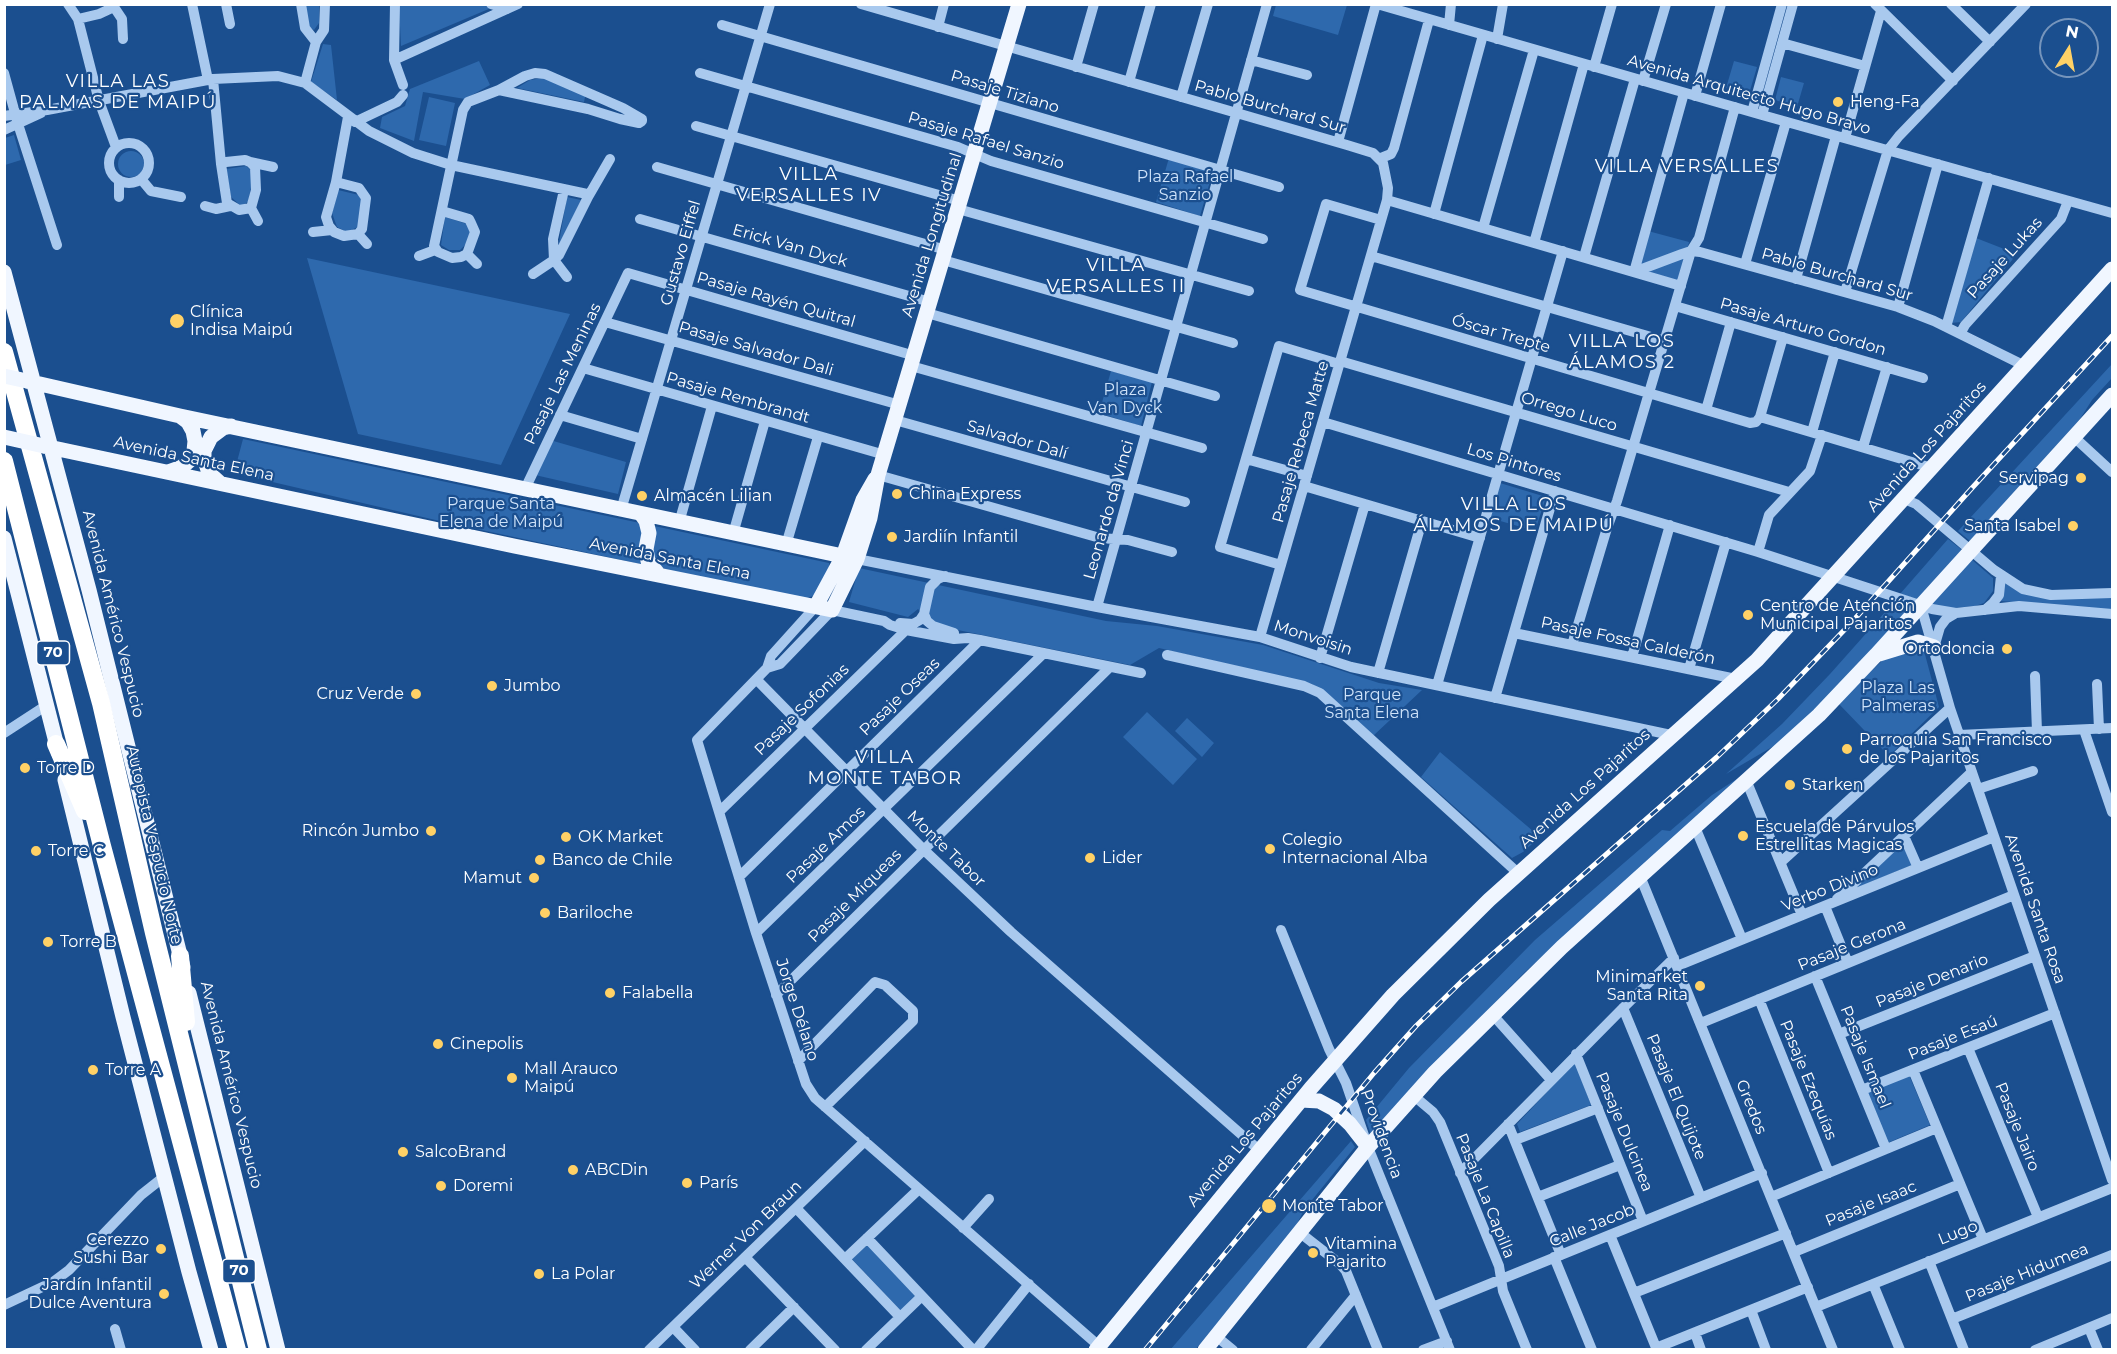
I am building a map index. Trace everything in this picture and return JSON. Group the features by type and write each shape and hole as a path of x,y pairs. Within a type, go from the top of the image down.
{"highway":[{"name":"Autopista Vespucio Norte","path":"4,352 100,703 258,1350"},
{"name":"70","path":"4,461 102,846 237,1350"},
{"path":"56,744 102,846"},
{"path":"180,956 191,1081"},
{"path":"211,1252 226,1350"}],"main road":[{"name":"Avenida Longitudinal","path":"832,610 850,558 873,506 878,475 1019,4"},
{"name":"Avenida Los Pajaritos","path":"1098,1348 1334,1061 1426,961 1518,873 1736,679 1780,636 2112,269"},
{"name":"Avenida Américo Vespucio","path":"4,272 47,447 89,590 278,1350"},
{"path":"4,376 180,416 850,558"},
{"path":"1205,1350 1368,1147 1414,1096 1492,1014 1640,876 1819,715 1876,656 2112,395"},
{"path":"168,472 182,467 190,460 194,451 193,431 188,422 180,416"},
{"path":"220,483 209,473 204,451 211,437 223,428 231,426"},
{"name":"Avenida Santa Elena","path":"4,436 611,566 832,610"},
{"path":"641,514 648,525 650,566 658,575"},
{"path":"611,566 633,560 659,528 676,522"},
{"path":"4,538 123,1017 211,1350"},
{"name":"Avenida Longitudinal","path":"816,606 850,558"},
{"path":"1876,656 1918,642 1934,647"},
{"path":"1301,1100 1319,1101 1334,1109 1350,1124 1368,1147"}],"street":[{"path":"68,4 78,19 99,101 116,147"},
{"path":"192,4 210,80 226,199 230,206"},
{"path":"226,4 230,24"},
{"path":"301,4 304,28 316,42"},
{"path":"305,83 316,42 324,30 325,4"},
{"path":"352,119 397,102 403,90 394,60 394,4"},
{"path":"491,4 507,9"},
{"path":"394,60 518,4"},
{"name":"Gustavo Eiffel","path":"621,510 770,4"},
{"name":"Pablo Burchard Sur","path":"861,4 885,8 938,27 1338,142 1373,153 1381,159"},
{"path":"938,27 944,4"},
{"path":"1076,67 1094,4"},
{"path":"1129,82 1151,4"},
{"path":"1181,97 1208,4"},
{"name":"Leonardo da Vinci","path":"1097,607 1267,4"},
{"path":"1338,142 1376,4"},
{"name":"Avenida Arquitecto Hugo Bravo","path":"1376,4 2112,213"},
{"path":"1449,25 1451,4"},
{"path":"1497,39 1503,4"},
{"path":"1534,243 1589,66 1612,4"},
{"path":"1584,257 1639,80 1666,4"},
{"path":"1634,272 1721,4"},
{"path":"1757,114 1782,4"},
{"path":"1757,114 1793,4"},
{"path":"1952,4 1990,42"},
{"path":"1845,292 1887,150 2026,4"},
{"path":"78,19 99,14 114,6 122,19 123,39"},
{"path":"1878,8 1953,81"},
{"path":"1796,279 1865,66 1878,8"},
{"path":"1430,20 1394,148 1391,153 1381,159 1385,167 1387,200 1681,286"},
{"name":"Pasaje Tiziano","path":"722,25 1279,187"},
{"path":"1434,214 1483,35"},
{"path":"1782,43 1865,66"},
{"path":"1483,228 1534,50"},
{"path":"1251,60 1307,75"},
{"path":"4,72 57,245"},
{"path":"435,250 434,241 465,106 477,98 499,90 525,76 541,73 591,93 634,114 642,121 639,123 588,109 499,90"},
{"name":"Pasaje Rafael Sanzio","path":"700,73 1263,239"},
{"path":"4,116 17,118 47,110 210,80 270,75 286,77 305,83 352,119 398,147 451,165 588,196"},
{"path":"588,109 591,93"},
{"path":"1572,645 1634,447 1691,251 1699,238 1735,107"},
{"path":"4,130 17,118"},
{"path":"332,230 326,217 352,119"},
{"path":"1745,264 1786,122"},
{"path":"696,126 1249,291"},
{"path":"118,180 130,183 141,179 146,173 149,165 148,157 139,145 131,142 123,143 112,152 109,164 110,170 118,180 119,197"},
{"path":"533,274 559,255 588,196 610,159"},
{"path":"221,164 241,160 273,167"},
{"path":"250,162 256,170 256,190 251,208 258,221"},
{"path":"1898,307 1938,164"},
{"path":"657,166 1233,343"},
{"path":"1946,327 1989,178"},
{"path":"141,179 151,191 181,197"},
{"path":"314,232 332,230 344,236 357,234 362,229 366,198 359,188 336,182"},
{"path":"564,190 553,239 554,260 567,277"},
{"name":"Pasaje Rebeca Matte","path":"1260,637 1387,200"},
{"name":"Pasaje Lukas","path":"1960,334 1965,325 2061,219 2068,201"},
{"name":"Óscar Trepte","path":"1381,220 1326,204 1300,291 1750,423 1756,422 1760,417 1932,468"},
{"path":"205,206 216,209 230,206 239,210 251,208"},
{"path":"419,256 435,250 452,258 468,254 475,232 469,219 442,211"},
{"name":"Erick Van Dyck","path":"640,219 1215,396"},
{"path":"357,234 367,244"},
{"path":"1437,686 1563,251"},
{"path":"1634,272 1691,251"},
{"name":"Pablo Burchard Sur","path":"1691,251 1898,307 1946,327 2025,366"},
{"path":"468,254 477,264"},
{"path":"1371,256 1665,341"},
{"name":"Pasaje Rayén Quitral","path":"628,273 1202,448"},
{"name":"Pasaje Las Meninas","path":"525,489 628,273"},
{"name":"Pasaje Arturo Gordon","path":"1675,306 1923,378"},
{"name":"Pasaje Salvador Dali","path":"605,322 670,340 898,413"},
{"path":"1706,410 1731,322"},
{"path":"1760,417 1783,337"},
{"name":"Orrego Luco","path":"1246,459 1279,346 1789,492"},
{"path":"1758,552 1768,515 1812,467 1835,352"},
{"path":"1863,447 1887,367"},
{"name":"Pasaje Rembrandt","path":"583,368 885,455"},
{"path":"676,522 712,406"},
{"name":"Salvador Dalí","path":"898,413 1130,488 1185,502"},
{"path":"560,415 642,439"},
{"path":"733,534 765,422"},
{"name":"Los Pintores","path":"1323,422 1726,542 1921,606 1956,613 2019,606 2112,614"},
{"path":"786,545 818,437"},
{"path":"2074,437 2112,472"},
{"path":"1281,565 1220,547 1246,459 1365,504 1480,538"},
{"path":"878,475 1089,535 1128,540 1172,552"},
{"path":"1495,698 1555,491"},
{"path":"1904,500 1916,504 2001,576 2023,589 2060,595 2112,593"},
{"path":"1320,658 1365,504"},
{"path":"1378,673 1422,521"},
{"path":"1632,657 1670,525"},
{"path":"1689,669 1726,542"},
{"path":"850,558 945,576"},
{"path":"915,571 924,580 928,591"},
{"path":"884,621 913,624 920,620 924,614 928,591 934,582 945,576"},
{"name":"Monvoisin","path":"945,576 1260,637 1320,658 1378,673 1671,735"},
{"path":"1985,610 1999,595 2001,576"},
{"name":"Avenida Longitudinal","path":"697,740 757,680 767,668 771,656 816,606"},
{"name":"Avenida Santa Rosa","path":"1921,606 1950,708 2112,1180"},
{"name":"Avenida Longitudinal","path":"767,668 780,664 832,610"},
{"name":"Avenida Santa Elena","path":"832,610 884,621 906,630 954,639 980,640 1140,673"},
{"path":"1934,647 1940,627 1946,619 1956,613"},
{"path":"924,614 933,626 968,638"},
{"name":"Pasaje Sofonias","path":"719,812 906,630"},
{"name":"Pasaje Fossa Calderón","path":"1514,633 1736,679"},
{"name":"Pasaje Oseas","path":"739,877 980,640"},
{"name":"Pasaje Amos","path":"756,933 1044,653"},
{"path":"1167,655 1304,687 1320,693 1518,873"},
{"name":"Pasaje Miqueas","path":"776,995 1110,667"},
{"path":"2035,676 2037,732"},
{"name":"Monte Tabor","path":"757,680 924,850 1011,932 1259,1150"},
{"path":"2097,684 2099,729"},
{"path":"4,733 47,705"},
{"path":"1781,862 1950,708"},
{"path":"1959,735 2112,728"},
{"path":"2084,730 2108,784 2112,812"},
{"name":"Jorge Délano","path":"697,740 756,933 810,1091 825,1107 1029,1284 1098,1348"},
{"path":"1978,789 2033,771"},
{"path":"1848,963 1828,904 1972,772"},
{"path":"1746,780 1802,915"},
{"path":"1695,827 1742,939"},
{"path":"1904,836 1918,868"},
{"name":"Verbo Divino","path":"1460,1173 1623,1008 1676,962 1742,939 1994,837"},
{"name":"Gredos","path":"1640,876 1833,1350"},
{"name":"Pasaje Gerona","path":"1701,1023 2014,895"},
{"name":"Providencia","path":"1281,930 1334,1061 1350,1093 1368,1147 1449,1345"},
{"name":"Pasaje Denario","path":"1839,1034 2035,956"},
{"name":"Pasaje Ismael","path":"1815,976 1886,1149"},
{"path":"798,1061 872,984 879,982 885,985 913,1011 913,1021 825,1107"},
{"name":"Pasaje Ezequías","path":"1759,999 1829,1173"},
{"name":"Pasaje El Quijote","path":"1623,1008 1701,1198"},
{"name":"Pasaje Esaú","path":"1862,1090 2055,1013"},
{"path":"1492,1014 1551,1080"},
{"name":"Pasaje Jairo","path":"1968,1048 2038,1217"},
{"name":"Pasaje Dulcinea","path":"1576,1054 1643,1221"},
{"path":"1913,1070 1983,1239"},
{"name":"Pasaje La Capilla","path":"1414,1096 1438,1119 1498,1266 1503,1291 1527,1350"},
{"path":"1515,1140 1598,1108"},
{"path":"1508,1124 1538,1197 1592,1350"},
{"path":"1771,1197 1937,1128"},
{"name":"Werner Von Braun","path":"649,1350 865,1141"},
{"path":"1538,1197 1620,1165"},
{"name":"Calle Jacob","path":"1433,1307 1762,1173"},
{"path":"4,1305 53,1282 69,1270 141,1196 165,1176"},
{"name":"Pasaje Isaac","path":"1794,1252 1960,1185"},
{"name":"Lugo","path":"1816,1307 2112,1188"},
{"path":"845,1259 919,1189"},
{"path":"963,1228 989,1199"},
{"path":"796,1208 900,1317"},
{"path":"1299,1232 1343,1267 1378,1350"},
{"path":"1634,1293 1786,1233"},
{"path":"1610,1235 1656,1349 1808,1287"},
{"path":"867,1238 975,1350 1029,1284"},
{"name":"Pasaje Hidumea","path":"1952,1319 2112,1255"},
{"path":"745,1257 835,1350"},
{"path":"1929,1261 1964,1350"},
{"path":"1873,1284 1900,1350"},
{"path":"1311,1350 1356,1295"},
{"path":"866,1350 922,1296"},
{"path":"750,1350 794,1307"},
{"path":"1751,1310 1766,1350"},
{"path":"2035,1349 2112,1318"},
{"path":"673,1327 695,1350"},
{"path":"2089,1328 2098,1350"},
{"path":"115,1329 121,1350"},
{"path":"1695,1333 1701,1350"},
{"path":"1216,1336 1233,1350"},
{"path":"1423,1350 1449,1345"}],"green space":[{"path":"480,4 491,8 401,46 399,5"},
{"path":"1276,4 1347,5 1338,35 1273,16"},
{"path":"304,5 319,5 319,23 314,30 307,25"},
{"path":"323,44 331,45 337,100 311,82"},
{"path":"479,61 490,85 465,99 423,92 414,141 380,128 382,117 405,106 410,89"},
{"path":"1734,61 1757,67 1749,94 1726,88"},
{"path":"1781,77 1804,83 1797,107 1775,100"},
{"path":"542,78 586,92 584,102 517,88 530,80"},
{"path":"429,97 455,103 446,146 419,140"},
{"path":"14,135 21,160 5,165 5,138"},
{"path":"131,151 140,155 144,164 140,173 131,177 122,173 118,164 122,155"},
{"name":"Plaza Rafael Sanzio","path":"1169,158 1213,171 1200,216 1156,202"},
{"path":"246,166 252,171 251,188 248,202 241,206 231,197 226,169"},
{"path":"338,190 359,195 364,204 360,226 347,232 337,227 332,213"},
{"path":"567,197 581,200 558,248"},
{"path":"445,217 467,224 471,234 467,243 460,250 449,250 441,245"},
{"path":"1648,231 1689,242 1687,251 1640,267"},
{"path":"1976,238 2017,254 1961,322 1951,323"},
{"path":"1686,256 1679,281 1645,272"},
{"path":"307,258 570,314 501,465 358,434"},
{"path":"2112,364 2112,378 2092,400 2080,419 1970,541 1958,531"},
{"name":"Plaza Van Dyck","path":"1111,371 1152,382 1141,426 1099,413"},
{"name":"Parque Santa Elena de Maipú","path":"243,439 829,563 830,569 816,595 804,599 444,522 234,473"},
{"path":"550,440 626,462 618,494 535,475"},
{"path":"1500,483 1546,497 1535,531 1490,518"},
{"path":"1948,539 1962,550 1920,600 1900,594"},
{"path":"1971,559 1993,578 1993,591 1984,603 1953,608 1931,605"},
{"name":"Parque Santa Elena","path":"859,568 1106,621 1157,626 1263,645 1379,683 1422,690 1373,736 1312,684 1159,648 1130,665 938,626 918,609 908,617 849,602"},
{"path":"2005,583 2011,587 2112,597 2112,610 2000,601"},
{"path":"1894,602 1909,611 1830,696 1784,740 1726,774 1782,724"},
{"name":"Plaza Las Palmeras","path":"1923,647 1939,707 1889,756 1838,703 1886,657"},
{"path":"1147,712 1197,759 1173,785 1123,737"},
{"path":"1187,718 1214,743 1202,757 1175,731"},
{"path":"1440,752 1540,837 1523,852 1512,858 1421,777"},
{"path":"1749,771 1525,972 1426,1073 1372,1138 1366,1120 1409,1068 1535,940 1662,830 1670,831 1712,795"},
{"path":"1903,844 1912,865 1852,890"},
{"path":"1575,1062 1591,1105 1520,1132 1517,1124"},
{"path":"1909,1075 1930,1125 1887,1143 1866,1093"},
{"path":"1351,1141 1355,1147 1304,1210 1295,1228 1196,1349 1170,1350"},
{"path":"868,1244 919,1297 902,1312 852,1259"}],"railway":[{"path":"1145,1350 1374,1073 1416,1026 1461,982 1717,757 1778,699 1852,622 2112,336"}],"place":[{"name":"Heng-Fa","path":"1838,102"},
{"name":"Clínica Indisa Maipú","path":"177,321"},
{"name":"Servipag","path":"2081,478"},
{"name":"China Express","path":"897,494"},
{"name":"Almacén Lilian","path":"642,496"},
{"name":"Santa Isabel","path":"2073,526"},
{"name":"Jardiín Infantil","path":"892,537"},
{"name":"Centro de Atención Municipal Pajaritos","path":"1748,615"},
{"name":"Ortodoncia","path":"2007,649"},
{"name":"Jumbo","path":"492,686"},
{"name":"Cruz Verde","path":"416,694"},
{"name":"Parroquia San Francisco de los Pajaritos","path":"1847,749"},
{"name":"Torre D","path":"25,768"},
{"name":"Starken","path":"1790,785"},
{"name":"Rincón Jumbo","path":"431,831"},
{"name":"Escuela de Párvulos Estrellitas Magicas","path":"1743,836"},
{"name":"OK Market","path":"566,837"},
{"name":"Colegio Internacional Alba","path":"1270,849"},
{"name":"Torre C","path":"36,851"},
{"name":"Lider","path":"1090,858"},
{"name":"Banco de Chile","path":"540,860"},
{"name":"Mamut","path":"534,878"},
{"name":"Bariloche","path":"545,913"},
{"name":"Torre B","path":"48,942"},
{"name":"Minimarket Santa Rita","path":"1700,986"},
{"name":"Falabella","path":"610,993"},
{"name":"Cinepolis","path":"438,1044"},
{"name":"Torre A","path":"93,1070"},
{"name":"Mall Arauco Maipú","path":"512,1078"},
{"name":"SalcoBrand","path":"403,1152"},
{"name":"ABCDin","path":"573,1170"},
{"name":"París","path":"687,1183"},
{"name":"Doremi","path":"441,1186"},
{"name":"Monte Tabor","path":"1269,1206"},
{"name":"Cerezzo Sushi Bar","path":"161,1249"},
{"name":"Vitamina Pajarito","path":"1313,1253"},
{"name":"La Polar","path":"539,1274"},
{"name":"Jardín Infantil Dulce Aventura","path":"164,1294"}],"district":[{"name":"VILLA LAS PALMAS DE MAIPÚ","path":"118,92"},
{"name":"VILLA VERSALLES","path":"1687,167"},
{"name":"VILLA VERSALLES IV","path":"809,186"},
{"name":"VILLA VERSALLES II","path":"1116,276"},
{"name":"VILLA LOS ÁLAMOS 2","path":"1622,352"},
{"name":"VILLA LOS ÁLAMOS DE MAIPÚ","path":"1514,515"},
{"name":"VILLA MONTE TABOR","path":"885,768"}]}
